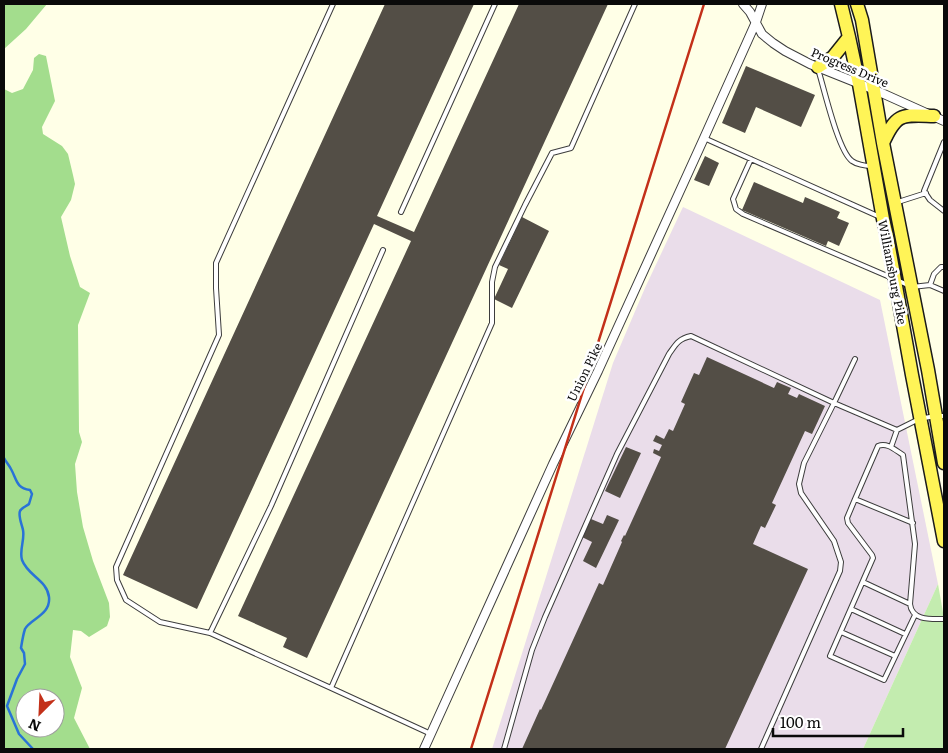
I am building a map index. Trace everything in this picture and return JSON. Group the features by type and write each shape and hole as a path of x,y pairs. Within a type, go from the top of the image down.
{"main road":[{"name":"Williamsburg Pike","path":"841,4 859,84 944,541"},
{"name":"Williamsburg Pike","path":"857,4 862,20 883,143 940,416 944,463"},
{"path":"818,67 833,57 849,37"},
{"path":"883,143 898,119 908,116 939,119"}],"street":[{"name":"Progress Drive","path":"743,4 762,34 785,51 939,119"},
{"name":"Union Pike","path":"424,749 552,464 598,371 704,138 756,22 762,4"}],"lane":[{"path":"334,4 216,263 219,335 116,567 117,580 126,600 160,622 210,634 431,734"},
{"path":"401,212 495,4"},
{"path":"331,688 492,323 492,282 495,267 552,153 571,148 635,4"},
{"path":"818,67 840,143 847,156 852,161 866,166 874,166"},
{"path":"704,138 883,219"},
{"path":"944,142 943,149 924,191 930,200 944,211"},
{"path":"752,159 733,198 736,209 743,214 895,280 912,286 930,285 944,291"},
{"path":"896,203 926,193"},
{"path":"210,634 275,497 383,250"},
{"path":"930,285 934,274 941,267 944,267"},
{"path":"504,749 532,650 544,617 617,454 669,354 678,341 691,336 834,403 897,430"},
{"path":"761,749 840,571 841,562 834,541 801,493 799,484 804,463 855,359"},
{"path":"891,447 897,430 921,418 940,416"},
{"path":"914,615 884,680 830,656 872,558 872,555 848,523 847,518 878,446 882,444 891,447 903,455 915,544 911,611 914,615 928,619 944,619"},
{"path":"855,499 912,523"},
{"path":"863,582 910,604"},
{"path":"851,608 905,634"},
{"path":"841,632 895,656"}],"shaded area":[{"path":"683,207 880,300 938,584 863,749 492,749 613,363 645,288"}],"green space":[{"path":"4,4 47,4 26,29 4,49"},
{"path":"39,54 46,56 55,101 42,127 43,134 62,146 68,154 75,184 71,200 61,217 70,256 80,287 90,293 78,325 79,432 82,442 75,464 77,492 83,527 93,561 109,603 110,617 107,626 89,637 81,631 73,630 70,657 82,688 74,718 90,749 4,749 4,89 12,93 23,89 33,70 34,58"},
{"path":"938,584 944,618 944,749 863,749"}],"building":[{"path":"385,4 474,4 377,216 414,232 519,4 608,4 307,658 283,647 287,638 238,616 411,241 374,224 197,609 123,575"},
{"path":"746,66 815,95 801,127 756,107 745,133 722,123"},
{"path":"705,156 719,163 709,186 694,180"},
{"path":"754,182 803,203 805,197 840,212 837,218 849,223 839,246 828,241 826,246 742,210"},
{"path":"522,217 549,231 512,308 494,299 508,269 499,265"},
{"path":"707,357 774,388 777,382 791,388 788,394 797,398 799,394 825,406 812,434 805,431 772,503 776,505 765,528 761,526 753,544 808,569 725,749 522,749 599,583 603,585 621,541 661,457 653,453 654,449 659,451 662,445 653,441 656,435 664,439 669,429 673,431 685,404 681,402 694,373 699,375"},
{"path":"626,447 641,453 620,498 605,491"},
{"path":"607,515 619,520 596,568 583,561 592,542 582,537 591,519 603,524"}],"waterway":[{"path":"4,458 19,485 30,490 32,494 29,504 20,511 23,530 21,556 28,570 45,586 49,597 47,608 25,629 21,648 24,653 25,664 7,706 19,734 33,749"}],"railway":[{"path":"471,749 704,4"}]}
